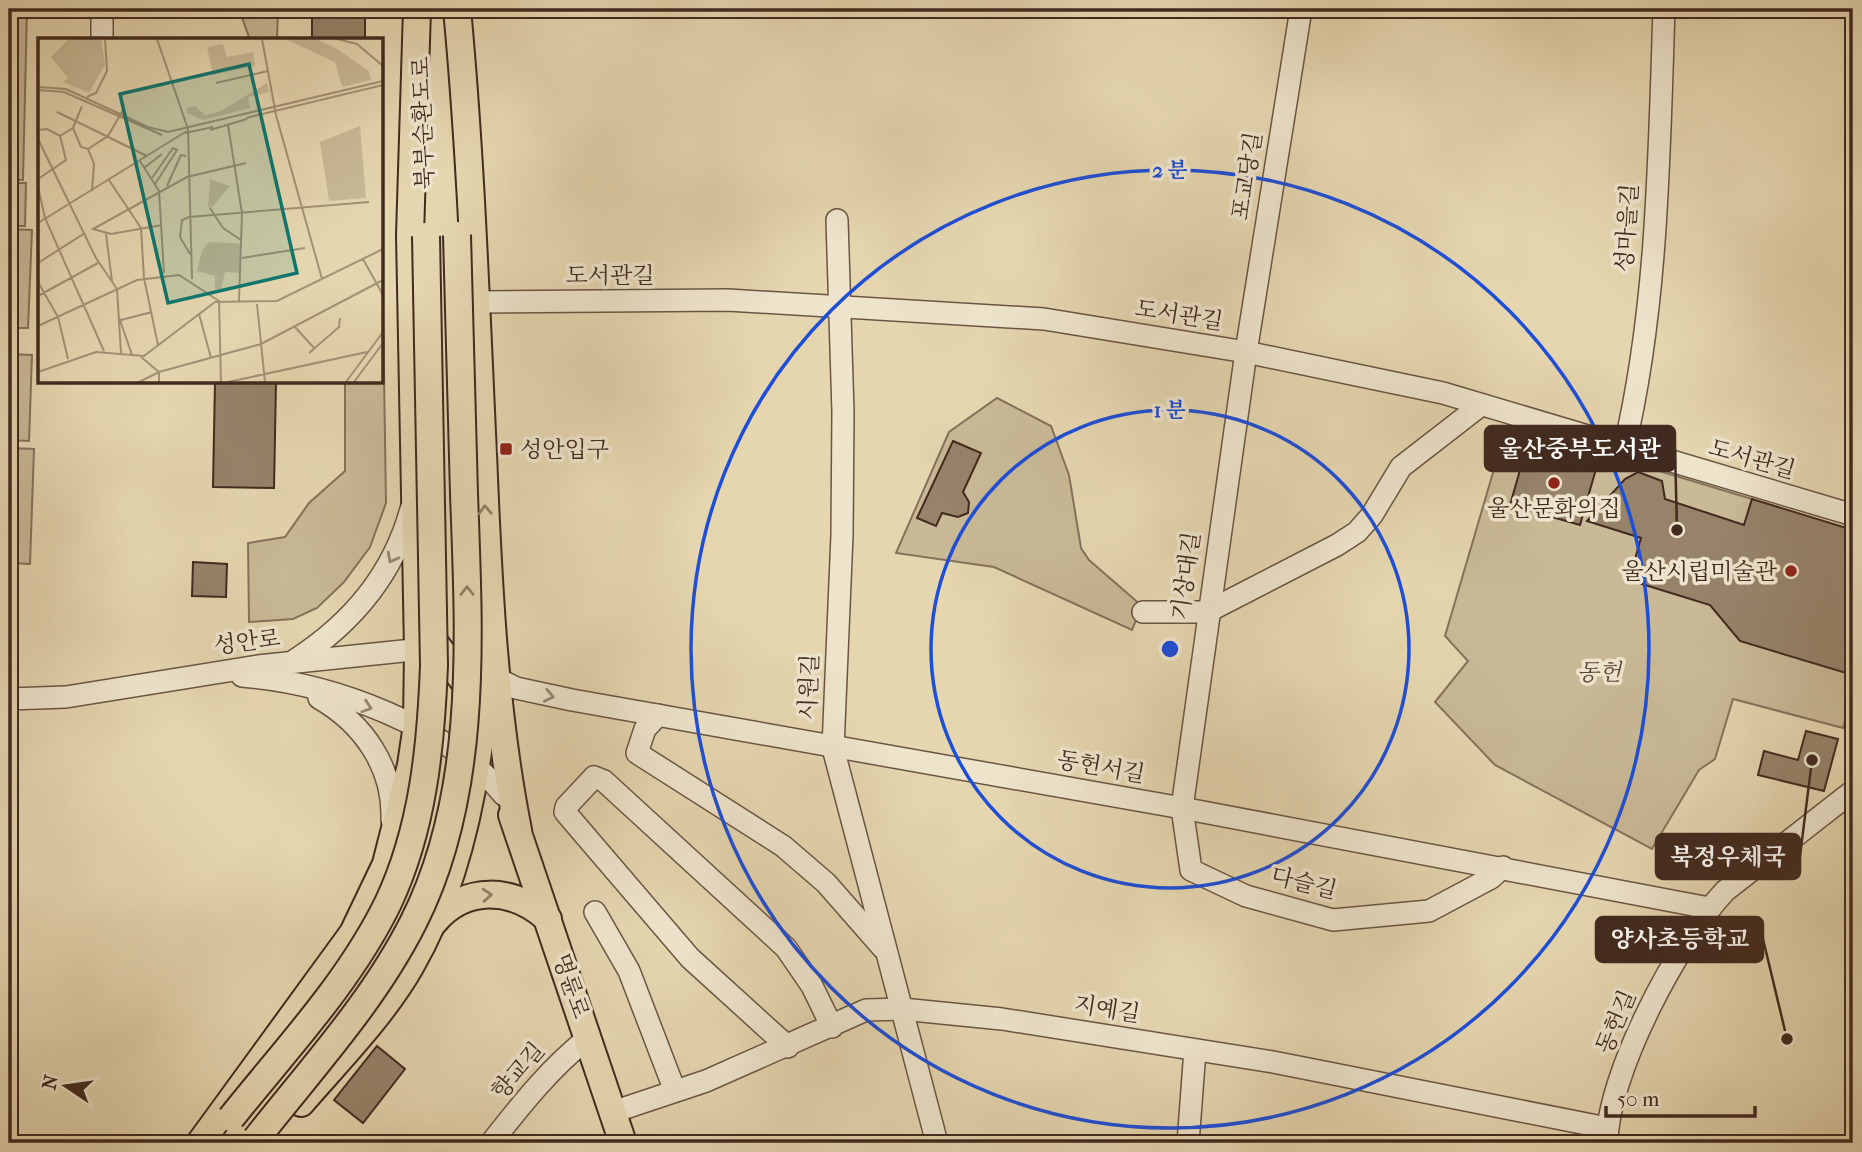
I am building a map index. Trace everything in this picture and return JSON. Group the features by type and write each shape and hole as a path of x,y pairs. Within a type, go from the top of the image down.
{"main road":[{"name":"북부순환도로","path":"227,1115 339,983 366,942 402,869 416,822 428,757 434,665 419,9"},
{"path":"210,1143 353,933 386,864 400,818 417,725 427,648 418,606 410,235 419,9"},
{"name":"북부순환도로","path":"258,1142 365,1002 416,919 431,880 458,774 463,723 467,590 457,235 456,9"},
{"path":"456,9 467,111 493,714 504,795 518,830"},
{"path":"427,648 464,680 493,714 518,830"},
{"path":"258,1142 376,1015 409,968 431,926 453,861 476,765 493,714"},
{"name":"명륜로","path":"518,830 623,1143"},
{"path":"431,926 443,911 457,902 487,894 524,901 548,919"},
{"path":"200,1143 227,1115"}],"street":[{"path":"102,9 102,38"},
{"name":"포교당길","path":"1245,352 1301,9"},
{"name":"성마을길","path":"1625,449 1637,395 1654,230 1664,9"},
{"name":"시원길","path":"837,220 843,412 842,535 833,748 937,1143"},
{"name":"도서관길","path":"476,302 728,300 1044,319 1245,352 1443,393 1853,515"},
{"name":"기상대길","path":"1182,808 1245,352"},
{"path":"1143,612 1207,612 1357,532 1372,515 1401,467 1481,405"},
{"path":"287,672 329,637 371,592 399,544 415,494"},
{"path":"427,648 456,646 469,638 481,626 489,603"},
{"name":"성안로","path":"9,699 66,697 205,674 287,672 427,648 455,653 492,677"},
{"path":"287,672 325,692 417,725 445,741 476,765 504,795"},
{"path":"287,672 346,717 373,748 389,783 392,805 386,864"},
{"name":"동헌서길","path":"492,677 534,692 1503,867 1709,908"},
{"path":"658,715 645,729 637,753 783,846 826,883 887,952"},
{"path":"788,1047 690,958 565,812 566,807 594,777 604,781 786,948 812,986 832,1027"},
{"name":"동헌길","path":"1607,1135 1606,1118 1650,1003 1709,908 1725,891 1853,791"},
{"name":"다슬길","path":"1182,808 1191,870 1246,896 1333,920 1429,911 1492,877 1503,867"},
{"path":"595,912 629,971 675,1091"},
{"name":"지예길","path":"612,1112 675,1091 788,1047 866,1010 902,1009 1002,1019 1195,1050 1607,1135"},
{"name":"향교길","path":"491,1143 531,1092 565,1056 588,1038"},
{"path":"1188,1143 1195,1050"}],"green space":[{"path":"9,9 27,9 23,180 9,179"},
{"path":"239,9 278,9 277,38 249,38"},
{"path":"9,183 26,183 25,226 9,226"},
{"path":"9,229 32,230 28,328 9,328"},
{"path":"383,309 386,503 370,547 344,582 317,608 293,619 249,622 248,543 285,537 309,503 345,471 345,383 383,383"},
{"path":"9,354 32,355 29,441 9,440"},
{"path":"997,398 1051,426 1069,475 1081,548 1089,560 1142,606 1132,630 994,567 896,553 949,432"},
{"name":"동헌","path":"1507,425 1752,499 1717,613 1740,641 1853,675 1853,692 1843,728 1733,699 1715,759 1699,770 1652,849 1495,765 1435,702 1468,661 1445,636"},
{"path":"9,448 34,449 30,564 9,563"}],"building":[{"path":"312,9 365,9 365,38 312,38"},
{"path":"215,383 276,383 274,488 213,487"},
{"path":"953,441 981,453 963,492 969,502 968,513 958,517 942,513 936,526 917,518"},
{"name":"울산문화의집","path":"1528,442 1598,462 1580,525 1510,505"},
{"name":"울산시립미술관","path":"1638,472 1662,481 1665,499 1744,525 1752,499 1853,530 1853,675 1740,641 1710,605 1629,580 1641,538 1587,521 1625,479"},
{"path":"193,562 227,564 226,597 192,596"},
{"path":"1806,731 1838,739 1824,791 1758,775 1764,751 1798,760"},
{"path":"377,1046 405,1069 363,1123 334,1100"}],"place":[{"name":"성안입구","path":"506,449"},
{"name":"울산문화의집","path":"1554,483"},
{"name":"울산중부도서관","path":"1677,530"},
{"name":"울산시립미술관","path":"1791,571"},
{"name":"북정우체국","path":"1812,760"},
{"name":"양사초등학교","path":"1787,1039"}]}
